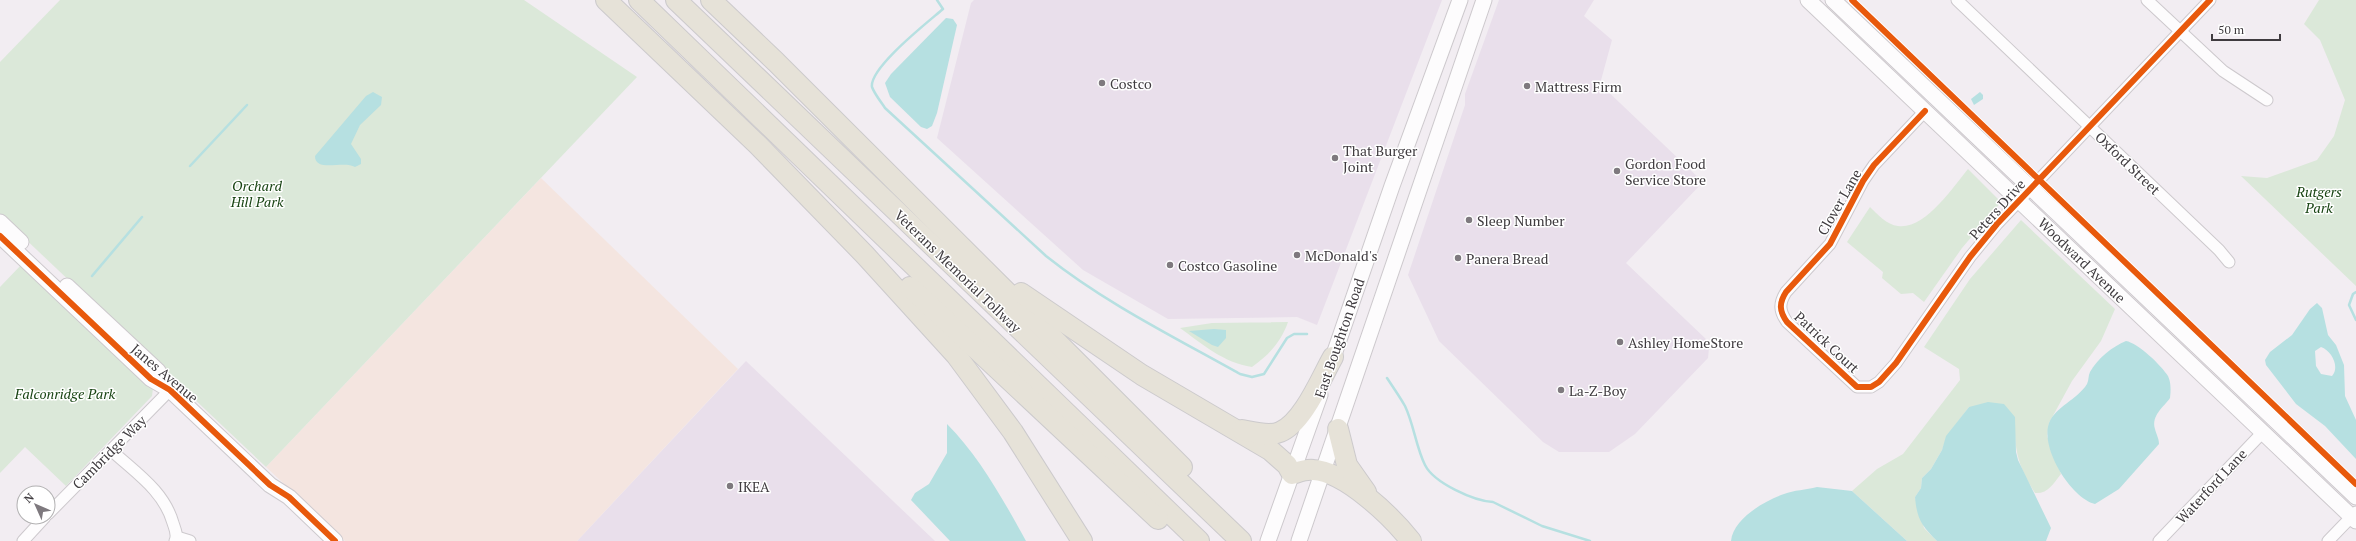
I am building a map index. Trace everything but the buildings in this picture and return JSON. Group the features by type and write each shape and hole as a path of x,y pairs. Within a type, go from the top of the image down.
{"highway":[{"path":"606,0 758,145 865,255 956,355 1013,432 1082,541"},
{"name":"Veterans Memorial Tollway","path":"640,0 1200,541"},
{"name":"Veterans Memorial Tollway","path":"676,0 1241,541"},
{"path":"711,0 921,206 1247,532 1253,541"},
{"path":"758,145 783,166 1065,434 1183,541"},
{"path":"921,206 1028,299 1142,374 1278,456 1292,474 1313,469 1324,471 1360,492 1376,504"},
{"path":"1232,428 1270,434 1287,429 1302,413 1333,357"},
{"path":"1338,429 1347,465 1376,504 1411,541"}],"street":[{"name":"East Boughton Road","path":"1268,541 1460,0"},
{"name":"East Boughton Road","path":"1301,536 1444,111 1484,0"},
{"name":"Woodward Avenue","path":"1808,0 2263,432 2355,516"},
{"name":"Woodward Avenue","path":"1834,0 2356,497"},
{"name":"Oxford Street","path":"1957,0 2219,250 2229,262"},
{"path":"2147,0 2223,71 2267,100"},
{"name":"Peters Drive","path":"1864,388 1879,382 1896,363 1974,252 2020,200 2210,0"},
{"name":"Clover Lane","path":"1780,307 1786,292 1830,244 1863,181 1874,166 1925,111"},
{"name":"Janes Avenue","path":"0,222 158,371 170,390"},
{"name":"Janes Avenue","path":"0,236 151,379 170,390 270,485 289,497 335,541"},
{"name":"Patrick Court","path":"1780,307 1782,315 1787,322 1857,387 1864,388"},
{"name":"Cambridge Way","path":"56,506 112,451 170,390"},
{"name":"Waterford Lane","path":"2159,541 2263,432"},
{"path":"112,451 162,497 169,510 176,539 190,541"},
{"name":"Janes Avenue","path":"270,485 281,504 320,541"},
{"path":"2328,541 2355,516"},
{"path":"23,541 38,525"}],"shaded area":[{"path":"974,0 1442,0 1317,325 1297,317 1168,319 1083,270 937,138 971,3"},
{"path":"1499,0 1594,0 1584,16 1612,40 1600,84 1703,182 1626,263 1707,340 1709,348 1708,358 1635,434 1609,452 1559,452 1543,442 1439,341 1408,275 1465,105 1465,94"},
{"path":"541,178 738,369 577,541 345,541 266,467"},
{"path":"746,361 935,541 577,541"}],"green space":[{"name":"Orchard Hill Park","path":"60,0 524,0 637,77 266,467 0,215 0,62"},
{"name":"Rutgers Park","path":"2319,0 2356,0 2356,286 2241,176 2267,178 2317,160 2334,136 2345,100 2320,40 2304,24"},
{"path":"1968,169 2001,202 1962,248 1924,302 1913,293 1901,294 1882,278 1883,272 1847,242 1870,207 1882,219 1890,224 1898,226 1908,225 1918,221 1938,206"},
{"path":"2021,220 2115,309 2101,341 2072,381 2049,423 2047,436 2061,474 2053,485 2047,490 2040,493 2035,493 2018,457 2015,439 2015,417 1969,407 1947,436 1942,450 1931,469 1922,478 1921,488 1915,497 1924,528 1937,541 1907,541 1852,491 1877,469 1903,454 1960,380 1959,369 1924,347 1970,279"},
{"name":"Falconridge Park","path":"23,263 153,388 152,396 66,486 25,447 0,473 0,287"},
{"path":"1288,322 1282,336 1274,348 1252,367 1242,365 1223,357 1180,328 1212,323"}],"water":[{"path":"946,18 953,19 957,25 937,113 932,126 927,129 921,127 890,97 885,83 891,74"},
{"path":"373,92 382,97 381,105 360,125 351,144 361,159 361,164 355,167 350,165 325,165 316,161 315,156 366,96"},
{"path":"1980,92 1983,95 1983,99 1974,105 1971,99"},
{"path":"2317,303 2322,308 2328,335 2336,345 2344,365 2345,396 2356,420 2356,459 2325,426 2296,404 2266,365 2265,360 2270,352 2292,335 2310,309","holes":["2321,347 2325,349 2334,360 2335,368 2332,376 2321,374 2316,366 2315,351"]},
{"path":"1214,329 1226,330 1226,338 1218,347 1189,331"},
{"path":"2126,341 2143,350 2165,371 2170,381 2170,398 2156,415 2154,424 2159,444 2119,489 2095,504 2086,500 2076,492 2060,471 2053,458 2047,433 2052,417 2061,407 2083,390 2088,382 2090,372 2093,367 2111,350"},
{"path":"1988,402 2004,404 2015,417 2016,452 2018,460 2051,528 2046,541 1937,541 1921,521 1917,511 1915,497 1921,488 1922,478 1931,469 1942,450 1946,436 1969,407"},
{"path":"947,424 970,450 1000,495 1026,541 950,541 911,500 915,493 929,484 947,453"},
{"path":"1817,487 1852,491 1907,541 1731,541 1737,525 1743,518 1759,506 1776,497 1788,493"}],"waterway":[{"path":"937,0 943,9 913,34 889,57 874,79 872,87 885,108 1046,256 1092,289 1116,304 1240,374 1252,377 1264,374 1287,338 1294,334 1307,334"},
{"path":"190,166 247,105"},
{"path":"92,276 142,217"},
{"path":"2356,292 2353,294 2349,305 2356,320"},
{"path":"1387,378 1405,406 1425,465 1437,478 1455,490 1466,495 1493,502 1542,526 1590,541"}],"cycle path":[{"path":"1852,0 2356,484"},
{"path":"1925,111 1874,165 1863,181 1830,244 1786,292 1781,303 1781,311 1787,322 1857,387 1871,387 1879,382 1896,363 1970,257 1997,224 2210,0"},
{"path":"0,236 151,379 170,390 270,485 289,497 335,541"}],"place":[{"name":"Costco","path":"1102,83"},
{"name":"Mattress Firm","path":"1527,86"},
{"name":"That Burger Joint","path":"1335,158"},
{"name":"Gordon Food Service Store","path":"1617,171"},
{"name":"Sleep Number","path":"1469,220"},
{"name":"McDonald's","path":"1297,255"},
{"name":"Panera Bread","path":"1458,258"},
{"name":"Costco Gasoline","path":"1170,265"},
{"name":"Ashley HomeStore","path":"1620,342"},
{"name":"La-Z-Boy","path":"1561,390"},
{"name":"IKEA","path":"730,486"}]}
